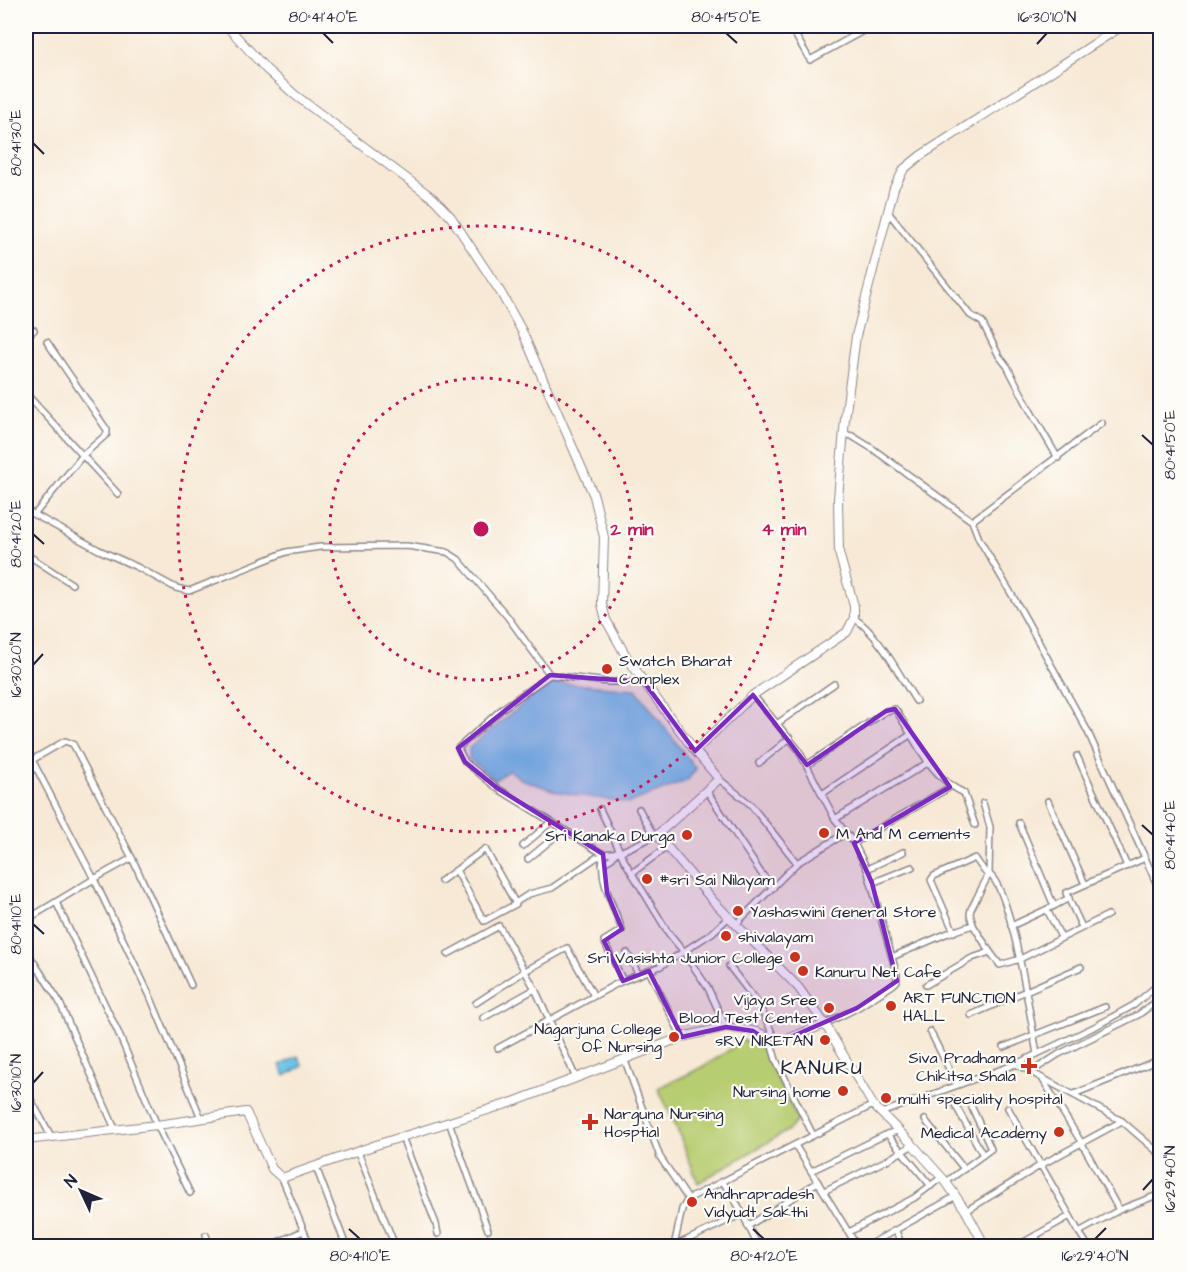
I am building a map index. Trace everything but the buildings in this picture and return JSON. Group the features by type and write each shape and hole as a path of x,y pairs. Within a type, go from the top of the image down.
{"street":[{"path":"227,26 266,69 295,95 434,199 451,217 501,293 522,331 594,496 604,537 602,604 606,620 626,656 695,751 719,779 750,804 797,863"},
{"path":"790,26 810,60 868,26"},
{"path":"695,751 753,695 847,632 854,618 854,606 839,553 838,498 844,434 856,336 894,188 904,169 920,156 1122,26"},
{"path":"888,212 970,315 981,322 1058,458"},
{"path":"26,337 34,330"},
{"path":"34,515 82,456 107,434 106,427 47,342"},
{"path":"29,397 118,494"},
{"path":"972,521 1102,423"},
{"path":"844,434 852,436 873,449 972,521 979,539 1087,730 1142,859 1161,891"},
{"path":"26,510 176,588 189,591 286,552 320,547 407,546 447,552 458,559 507,616 550,675"},
{"path":"26,554 72,584"},
{"path":"854,618 865,625 877,641 916,701"},
{"path":"624,981 604,941 622,930 607,893 603,858 497,788 465,762 458,748 503,708 550,675 608,682 644,682"},
{"path":"778,723 834,684"},
{"path":"753,695 790,738 835,819 854,843 872,883 897,981 857,1008 825,1024 773,1043"},
{"path":"807,765 891,709 895,709 928,762 950,787 964,793 975,825"},
{"path":"822,794 910,735"},
{"path":"759,763 790,738"},
{"path":"32,760 65,741 71,743 132,858 191,985"},
{"path":"26,748 94,879 150,996 201,1118"},
{"path":"1077,756 1129,865"},
{"path":"835,819 928,762"},
{"path":"603,858 656,836 719,779"},
{"path":"854,843 950,787"},
{"path":"707,790 760,873 773,888"},
{"path":"1048,801 1085,884"},
{"path":"983,803 990,827 989,874 971,909 970,918 990,952 1000,964 1020,959 1108,915"},
{"path":"600,809 618,852 669,934 708,988 726,1027"},
{"path":"639,809 656,836 714,902 798,987 825,1024 873,1105 913,1145 938,1181"},
{"path":"523,846 550,822"},
{"path":"1019,823 1054,906"},
{"path":"528,859 563,830"},
{"path":"736,924 797,863 846,833"},
{"path":"632,873 667,847"},
{"path":"441,881 485,849 515,903"},
{"path":"456,870 484,921 529,894 552,888 597,858 616,855 618,852"},
{"path":"867,869 903,852"},
{"path":"26,920 132,858"},
{"path":"954,932 930,883 932,878 975,858 997,883 1011,926 1020,959 1037,1054"},
{"path":"1082,927 1066,893 1142,859"},
{"path":"872,883 912,867"},
{"path":"1011,926 1069,898"},
{"path":"56,902 118,1032 157,1125 190,1192"},
{"path":"1047,910 1061,937"},
{"path":"494,917 535,989 576,1078"},
{"path":"498,1048 594,996 661,966 712,933 729,917"},
{"path":"892,957 974,925"},
{"path":"448,954 499,926"},
{"path":"476,1003 525,971 567,948 594,996"},
{"path":"26,950 59,1001 115,1129"},
{"path":"926,985 972,958 990,952"},
{"path":"627,953 639,975"},
{"path":"729,966 760,1006 773,1043 776,1060 813,1135"},
{"path":"971,1015 1081,967"},
{"path":"26,976 37,969"},
{"path":"649,971 682,1036"},
{"path":"881,1113 1019,1065 1134,1005 1161,983"},
{"path":"483,1018 535,989"},
{"path":"1030,1071 1138,1015 1161,999"},
{"path":"1004,1047 1105,1007"},
{"path":"282,1178 516,1101 682,1036 726,1027 753,1030 773,1043"},
{"path":"930,1031 957,1085"},
{"path":"624,1058 660,1157 688,1199"},
{"path":"1074,1094 1151,1063"},
{"path":"1019,1065 1122,1121 1161,1154"},
{"path":"1043,1080 1082,1142 1119,1210"},
{"path":"26,1091 51,1136"},
{"path":"952,1099 983,1155"},
{"path":"849,1232 914,1198 938,1181 964,1169 990,1150 991,1147 968,1099"},
{"path":"674,1246 682,1209 688,1199 873,1105"},
{"path":"1008,1108 1088,1246"},
{"path":"26,1140 246,1112 272,1169 282,1178 310,1246"},
{"path":"925,1120 964,1169"},
{"path":"966,1211 1041,1165 1122,1121"},
{"path":"448,1122 488,1230"},
{"path":"811,1171 887,1134 900,1130"},
{"path":"887,1134 902,1151 956,1196 983,1243 968,1246"},
{"path":"402,1137 438,1234"},
{"path":"795,1145 857,1246"},
{"path":"824,1191 890,1159 913,1145"},
{"path":"358,1152 395,1246"},
{"path":"316,1167 346,1246"},
{"path":"723,1182 758,1246"},
{"path":"748,1226 818,1182"},
{"path":"1080,1232 1119,1210 1161,1194"},
{"path":"867,1246 956,1196"},
{"path":"674,1246 742,1214"},
{"path":"1017,1246 1070,1216"},
{"path":"269,1246 303,1231"},
{"path":"896,1231 902,1246"},
{"path":"206,1235 210,1246"},
{"path":"1036,1237 1041,1246"}],"highlighted area":[{"path":"550,675 644,682 695,751 753,695 807,765 886,711 895,709 950,787 854,843 872,883 897,981 857,1008 782,1041 771,1043 753,1031 726,1027 682,1037 649,971 623,981 604,941 622,929 607,893 603,854 497,788 465,762 458,748"}],"green space":[{"path":"742,1040 761,1047 798,1120 789,1130 698,1183 676,1126 658,1088 723,1055"}],"water":[{"path":"550,682 636,689 696,769 687,781 629,803 558,792 521,779 509,770 495,780 469,759 469,748"},
{"path":"298,1056 303,1066 285,1076 280,1065"}],"place":[{"name":"Swatch Bharat Complex","path":"607,669"},
{"name":"M And M cements","path":"824,833"},
{"name":"Sri Kanaka Durga","path":"687,835"},
{"name":"#sri Sai Nilayam","path":"647,879"},
{"name":"Yashaswini General Store","path":"738,911"},
{"name":"shivalayam","path":"726,936"},
{"name":"Sri Vasishta Junior College","path":"795,957"},
{"name":"Kanuru Net Cafe","path":"803,971"},
{"name":"ART FUNCTION HALL","path":"891,1006"},
{"name":"Vijaya Sree Blood Test Center","path":"829,1008"},
{"name":"Nagarjuna College Of Nursing","path":"674,1037"},
{"name":"sRV NIKETAN","path":"825,1040"},
{"name":"Siva Pradhama Chikitsa Shala","path":"1029,1066"},
{"name":"Nursing home","path":"843,1091"},
{"name":"multi speciality hospital","path":"886,1098"},
{"name":"Narguna Nursing Hosptial","path":"590,1122"},
{"name":"Medical Academy","path":"1059,1132"},
{"name":"Andhrapradesh Vidyudt Sakthi","path":"692,1202"}],"district":[{"name":"KANURU","path":"822,1067"}]}
